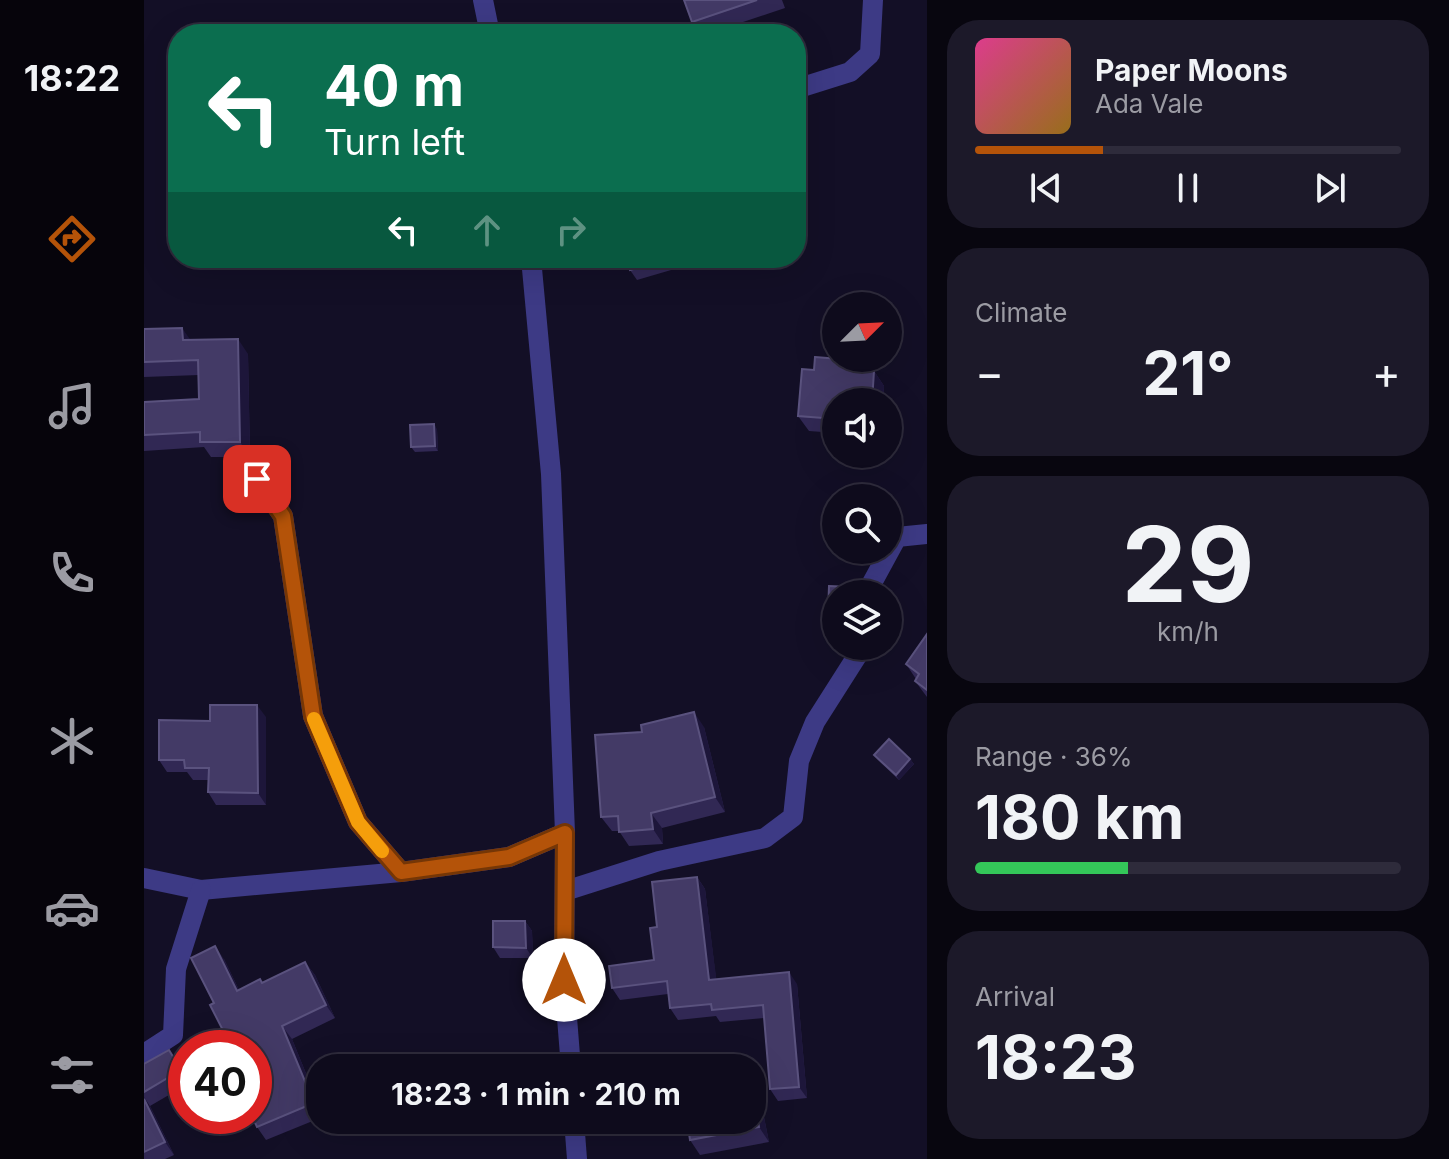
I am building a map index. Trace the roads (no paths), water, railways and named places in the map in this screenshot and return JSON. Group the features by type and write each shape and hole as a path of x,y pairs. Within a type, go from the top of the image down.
{"street":[{"path":"483,0 488,24"},
{"path":"806,86 850,72 870,54 873,0"},
{"path":"532,268 551,474 565,833 564,980 570,1054"},
{"path":"257,479 283,516 313,716 358,822 401,872"},
{"path":"874,580 897,537 927,534"},
{"path":"565,891 659,861 765,838 793,817 799,761 815,722 854,660"},
{"path":"144,878 201,890 401,872 509,857 565,833"},
{"path":"144,1054 173,1035 176,969 201,890"},
{"path":"575,1134 577,1159"}]}
